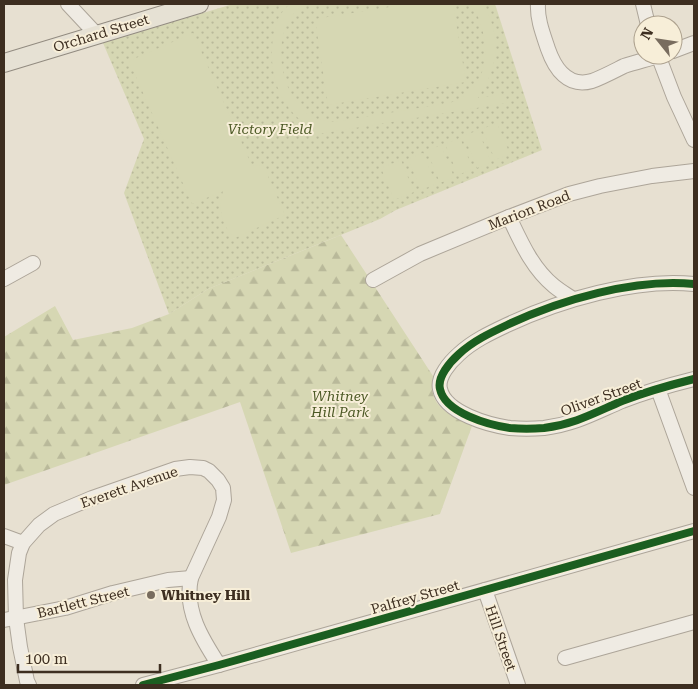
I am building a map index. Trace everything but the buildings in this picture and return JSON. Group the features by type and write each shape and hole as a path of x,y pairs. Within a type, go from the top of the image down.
{"main road":[{"name":"Orchard Street","path":"4,63 199,4"}],"street":[{"path":"68,4 97,35"},
{"path":"538,4 538,18 553,63 570,80 578,82 593,80 633,63"},
{"path":"663,65 678,106 694,140"},
{"name":"Marion Road","path":"373,280 420,254 569,194 652,176 694,171"},
{"path":"509,217 528,255 536,266 554,286 573,299 642,286 676,283 694,284"},
{"path":"4,279 33,263"},
{"name":"Oliver Street","path":"573,299 524,317 468,346 450,363 442,377 440,388 449,404 465,415 494,425 524,429 557,426 589,416 658,389 694,379"},
{"path":"658,389 694,488"},
{"name":"Everett Avenue","path":"30,685 27,681 20,648 10,619 19,553 23,543 39,525 54,514 92,498 175,469 190,467 203,468 210,472 223,488 224,500 219,517 191,578 189,588 191,608 195,622 205,644 219,665"},
{"name":"Palfrey Street","path":"143,685 694,532"},
{"path":"4,536 23,543"},
{"name":"Bartlett Street","path":"10,619 65,608 113,593 168,580 191,578"},
{"name":"Hill Street","path":"485,590 518,685"},
{"path":"565,658 694,622"}],"green space":[{"name":"Victory Field","path":"233,4 495,4 542,150 208,289 169,314 124,193 144,139 103,43"},
{"path":"290,4 306,4 295,12 286,28 282,41 281,55 283,70 293,97 301,108 311,116 334,122 449,103 465,96 477,82 485,61 484,37 472,4 483,4 489,16 496,52 490,75 478,98 505,94 507,103 306,136 304,124 284,101 276,83 272,63 274,32 279,17"},
{"path":"408,4 453,4 466,82 328,105 315,19"},
{"path":"193,33 252,166 263,165 285,215 235,238 227,228 222,216 223,191 192,204 129,61"},
{"path":"497,123 510,154 495,160 482,129"},
{"path":"478,130 491,162 477,168 464,136"},
{"path":"460,138 473,169 458,175 445,144"},
{"path":"441,145 454,177 440,183 427,151"},
{"path":"423,153 436,184 421,190 408,159"},
{"path":"401,160 414,192 394,200 381,168"},
{"name":"Whitney Hill Park","path":"341,235 433,376 433,395 437,402 455,418 472,426 440,514 291,553 240,402 4,485 4,337 55,306 73,340 132,328 169,314 208,289"}],"cycle path":[{"path":"694,284 647,284 623,288 574,299 528,316 488,334 464,349 445,370 440,380 440,389 450,405 480,421 501,426 531,429 575,421 622,401 694,379"},
{"path":"143,685 694,531"}],"place":[{"name":"Whitney Hill","path":"151,595"}]}
